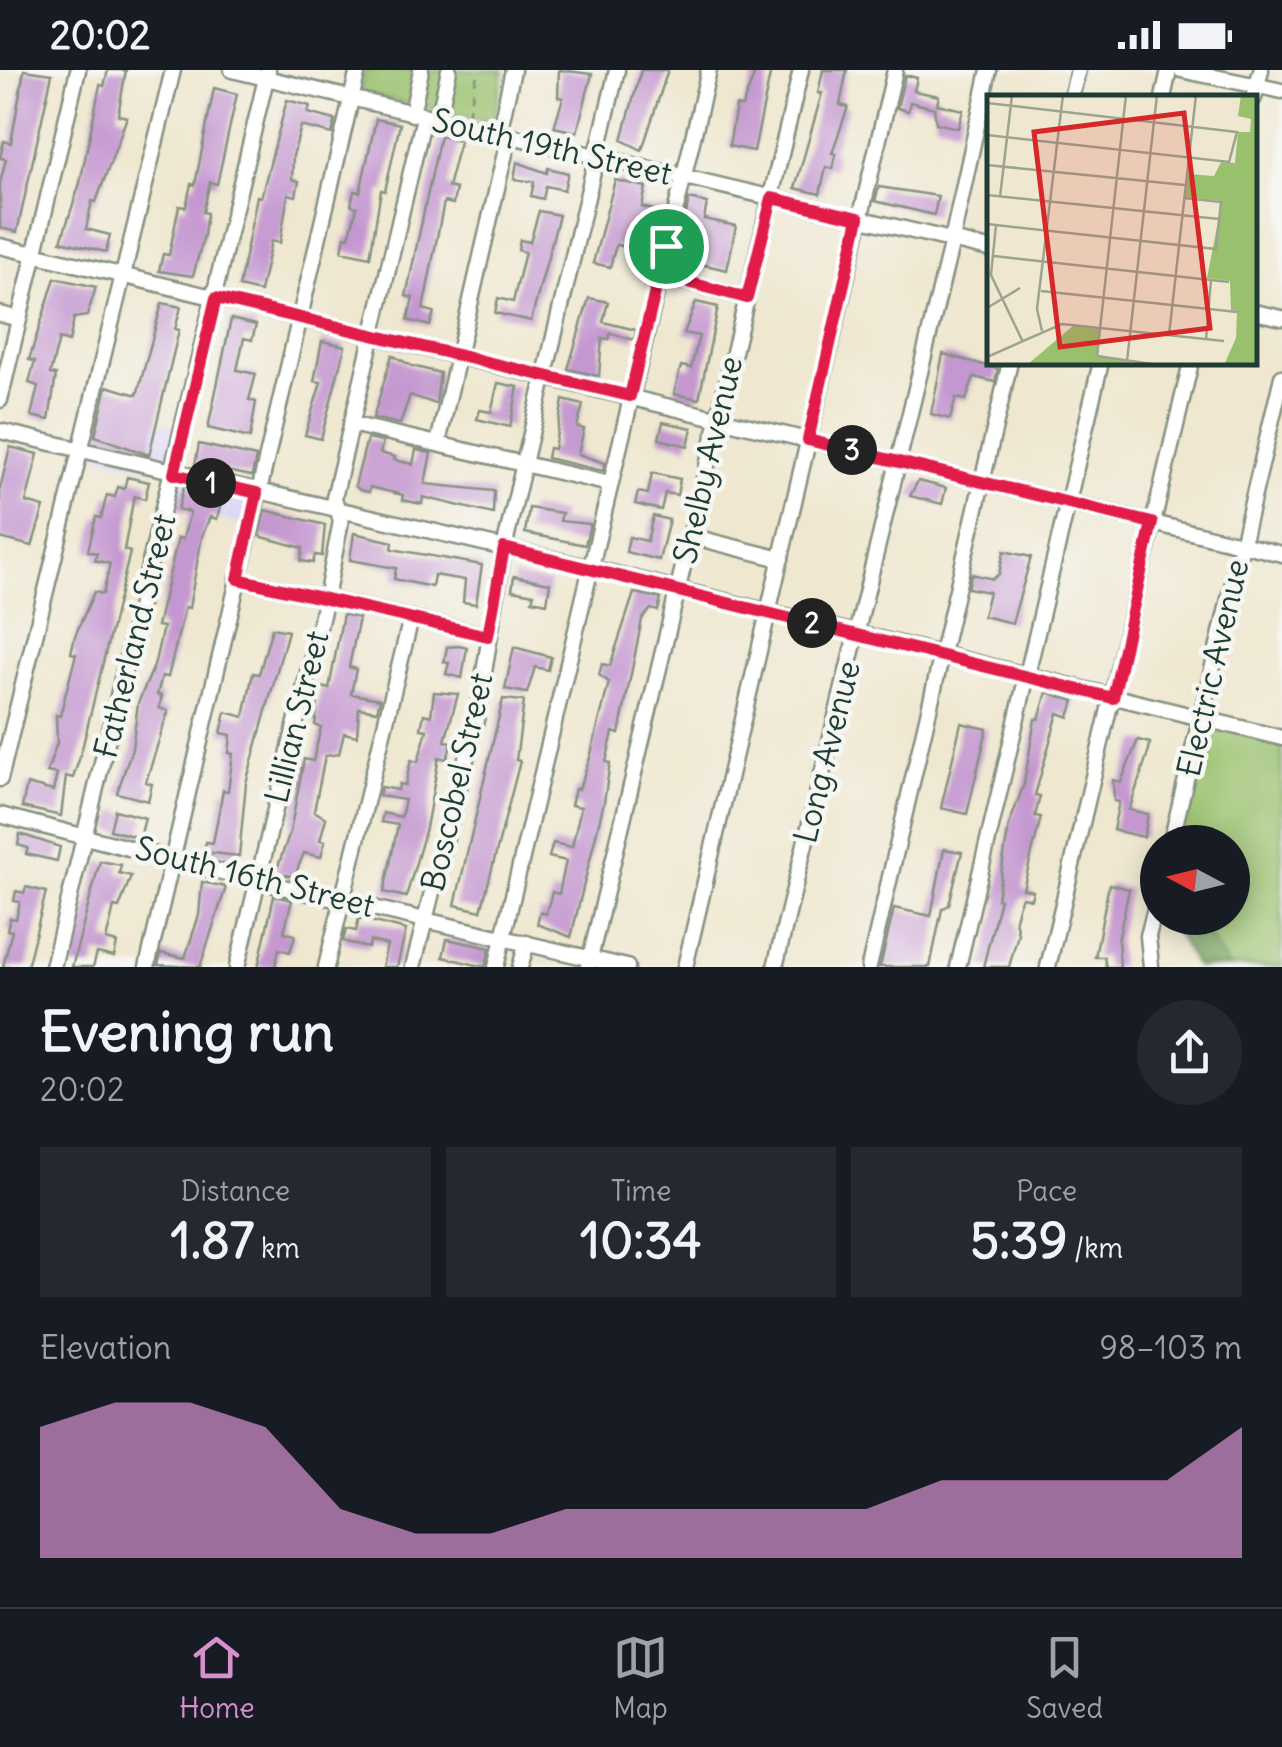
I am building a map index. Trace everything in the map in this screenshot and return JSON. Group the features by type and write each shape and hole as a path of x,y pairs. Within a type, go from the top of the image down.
{"street":[{"path":"0,400 78,70"},
{"path":"0,779 83,452 173,70"},
{"name":"South 19th Street","path":"232,70 267,74 424,117 987,248"},
{"path":"147,967 358,70"},
{"path":"421,70 424,117"},
{"path":"424,117 449,70"},
{"path":"438,443 504,135 513,70"},
{"name":"Boscobel Street","path":"413,967 477,716 504,548 617,70"},
{"path":"496,967 708,70"},
{"name":"Shelby Avenue","path":"589,962 801,70"},
{"path":"684,967 895,70"},
{"name":"Long Avenue","path":"775,967 952,239 988,70"},
{"path":"1073,95 1078,70"},
{"path":"1163,95 1169,70"},
{"path":"1181,70 1256,92 1282,92"},
{"path":"1256,92 1261,70"},
{"name":"Fatherland Street","path":"53,967 267,74"},
{"name":"Lillian Street","path":"237,967 326,598 342,521 334,498 424,117"},
{"path":"0,246 1282,554"},
{"path":"666,246 683,250 676,279"},
{"path":"659,275 747,298"},
{"path":"1257,313 1282,318"},
{"path":"0,314 18,319"},
{"path":"869,967 1009,365"},
{"path":"958,967 1100,365"},
{"path":"1048,967 1190,365"},
{"name":"Electric Avenue","path":"1175,825 1282,376"},
{"path":"351,424 610,484"},
{"path":"0,432 591,568 1282,738"},
{"path":"690,536 781,560"},
{"path":"238,579 488,636"},
{"path":"326,967 411,618"},
{"name":"South 16th Street","path":"0,815 257,881 528,942 589,962 627,967"},
{"path":"1148,935 1150,967"},
{"path":"520,967 528,942"}],"path":[{"path":"465,126 478,70"}],"shaded area":[{"path":"94,406 183,428 175,474 257,493 249,527 166,506 174,475 83,452"}],"green space":[{"path":"364,70 504,70 493,123 359,93"},
{"path":"1202,719 1282,737 1282,967 1228,967 1207,935 1250,935 1250,825 1175,825"},
{"path":"1177,935 1207,935 1228,967 1196,967"}],"building":[{"path":"24,70 52,74 17,232 0,228 0,183 6,159 0,158 4,141 11,143"},
{"path":"108,70 126,70 118,115 127,117 96,202 92,201 86,229 110,235 106,252 61,241 80,183 100,85 104,86"},
{"path":"559,70 592,74 577,132 554,127 563,98 558,97"},
{"path":"641,70 668,70 642,150 622,140"},
{"path":"756,70 771,70 754,151 729,146 736,106 742,107"},
{"path":"823,70 847,70 840,105 848,107 832,153 836,154 833,169 826,167 820,194 795,188 822,93 818,93"},
{"path":"905,75 917,78 914,91 939,96 937,104 963,110 958,128 936,123 934,108 910,102 908,111 897,108"},
{"path":"214,88 237,94 217,184 210,182 203,212 207,213 204,235 193,276 159,271 163,254 169,255 179,206 186,207 191,184 195,185"},
{"path":"287,100 310,106 308,113 335,120 332,134 301,126 293,156 292,179 299,181 296,196 288,194 280,243 271,241 260,292 239,287 257,196 261,197"},
{"path":"376,119 400,124 385,191 381,190 370,257 342,251 357,207 351,205 354,191 360,192"},
{"path":"440,136 460,141 448,187 456,189 453,204 444,202 423,309 434,312 430,326 408,320 413,298 406,296"},
{"path":"517,162 547,173 548,168 568,173 564,190 546,186 543,199 531,196 534,182 514,179"},
{"path":"615,180 646,187 642,207 664,213 656,242 630,237 627,247 616,245 610,267 593,263"},
{"path":"879,187 938,196 934,215 875,201"},
{"path":"689,199 707,203 704,219 736,226 727,270 696,263 701,239 682,234"},
{"path":"539,211 559,215 531,321 495,313 498,298 513,302 525,252 518,250 520,240 530,242"},
{"path":"55,278 96,287 87,316 74,318 69,342 59,339 50,374 56,375 49,420 31,416 38,386 29,383 35,361 29,360"},
{"path":"589,298 608,302 603,322 636,330 634,340 610,333 609,339 602,338 599,376 568,369"},
{"path":"696,302 718,307 699,399 674,394 681,366 691,368 699,336 684,333"},
{"path":"162,303 181,307 149,455 95,436 107,386 137,395"},
{"path":"231,319 256,325 252,340 244,338 237,370 256,374 249,400 256,402 250,438 208,428"},
{"path":"322,341 345,346 321,439 305,435 321,382 314,381"},
{"path":"943,354 998,369 995,382 974,377 966,400 956,398 950,419 931,414"},
{"path":"392,355 412,366 440,373 436,404 410,395 400,424 373,418"},
{"path":"498,383 518,387 510,427 477,419 480,410 491,412"},
{"path":"563,400 583,405 577,427 584,429 578,454 605,463 603,471 547,458 549,448 554,449"},
{"path":"663,422 692,428 688,446 659,439"},
{"path":"367,439 383,442 380,453 395,457 394,460 413,464 416,450 431,453 425,484 494,491 493,514 423,497 422,504 402,500 403,495 370,487 369,492 360,490 355,486"},
{"path":"199,444 256,457 252,476 195,465"},
{"path":"10,447 38,454 26,502 44,507 32,546 0,538 0,489"},
{"path":"652,473 680,479 677,495 665,493 661,510 635,504 638,492 648,494"},
{"path":"127,477 149,482 145,499 134,496 124,550 130,552 80,757 73,778 66,776 61,816 22,807 27,784 53,791 57,774 47,772 57,743 56,715 60,716 76,654 71,653 75,636 94,592 103,594 110,564 95,560 97,553 88,551 96,517 101,518 107,495 115,497 118,487 124,489"},
{"path":"918,481 946,488 942,504 910,496"},
{"path":"184,486 223,495 217,519 210,517 202,536 189,608 185,607 168,677 162,676 157,695 162,696 159,708 168,711 146,782 152,784 148,801 117,793 132,749 138,703 154,666 163,627 157,626 178,538 183,539 190,512 178,509"},
{"path":"529,508 562,513 560,521 590,524 585,545 525,533"},
{"path":"265,510 325,525 322,556 315,555 313,563 301,561 303,548 259,536"},
{"path":"653,516 669,520 659,560 626,552 629,537 647,541"},
{"path":"354,533 393,542 392,549 482,565 476,604 463,602 465,580 434,575 432,587 394,579 396,568 350,560"},
{"path":"1004,551 1031,557 1012,623 983,616 989,592 968,588 971,574 993,579 999,574"},
{"path":"514,576 550,583 547,603 532,600 534,594 512,590"},
{"path":"634,593 661,598 658,611 651,609 642,619 619,734 613,732 606,762 610,763 604,802 571,937 537,924 540,912 546,914 552,892 559,894 566,861 549,857 553,843 572,847 581,807 571,805 590,758 609,682 599,675 602,664 610,666"},
{"path":"343,614 359,618 349,667 356,669 351,694 380,699 377,711 359,708 357,736 344,733 339,754 325,756 314,811 326,818 320,840 325,841 321,857 304,853 294,877 276,872 290,832 304,759 313,761 321,727 315,725 318,701 321,687 329,689"},
{"path":"272,628 288,631 246,783 239,856 204,852 206,842 213,843 223,790 228,791 233,754 229,753 231,735 221,733 226,712 244,717 253,673 259,674"},
{"path":"447,647 467,648 462,678 446,674 449,663 444,662"},
{"path":"514,647 551,657 548,670 535,667 527,693 505,689"},
{"path":"434,692 458,694 445,741 452,742 447,759 439,757 426,828 406,897 384,892 398,825 381,822 383,813 401,817 405,800 379,796 381,787 398,790 399,784 405,785 411,760 418,762 427,730 421,729 424,714 431,716"},
{"path":"1047,692 1074,701 1069,717 1058,713 1035,795 1040,796 1035,816 1041,817 1023,889 1033,891 1031,899 1022,897 1019,904 1015,919 1018,934 1009,967 983,967 1000,899 1009,825 1024,784 1035,719 1039,719"},
{"path":"503,699 524,701 516,760 520,761 481,911 455,905"},
{"path":"961,723 987,729 967,814 941,808"},
{"path":"1138,740 1150,743 1129,810 1148,814 1146,825 1140,825 1140,836 1113,830 1119,802 1114,801 1113,780 1121,782"},
{"path":"115,810 145,818 140,838 110,830"},
{"path":"20,834 60,847 57,861 26,854 28,848 18,845"},
{"path":"944,849 962,852 949,905 942,909 930,967 880,967 894,908 931,916"},
{"path":"100,861 121,865 119,873 131,876 119,908 114,907 106,940 117,943 114,957 97,953 93,967 72,967"},
{"path":"202,882 226,887 200,967 158,965 161,953 185,958 199,915"},
{"path":"1109,884 1129,889 1118,941 1120,967 1106,967 1104,957 1095,957"},
{"path":"26,887 46,892 27,967 3,967 12,931 7,930 10,918 16,919 20,902 14,901 16,891 24,893"},
{"path":"274,896 292,900 284,932 295,935 290,952 279,949 275,967 258,967"},
{"path":"359,918 406,930 397,967 382,967 387,945 370,941 368,948 343,941 346,929 356,931"},
{"path":"447,939 490,948 485,967 443,957"}],"route":[{"path":"772,198 859,218 808,440 1152,523 1113,698 504,548 488,636 238,579 257,493 174,474 216,298 630,396 666,246 683,250 676,279 747,298 772,198"}]}
